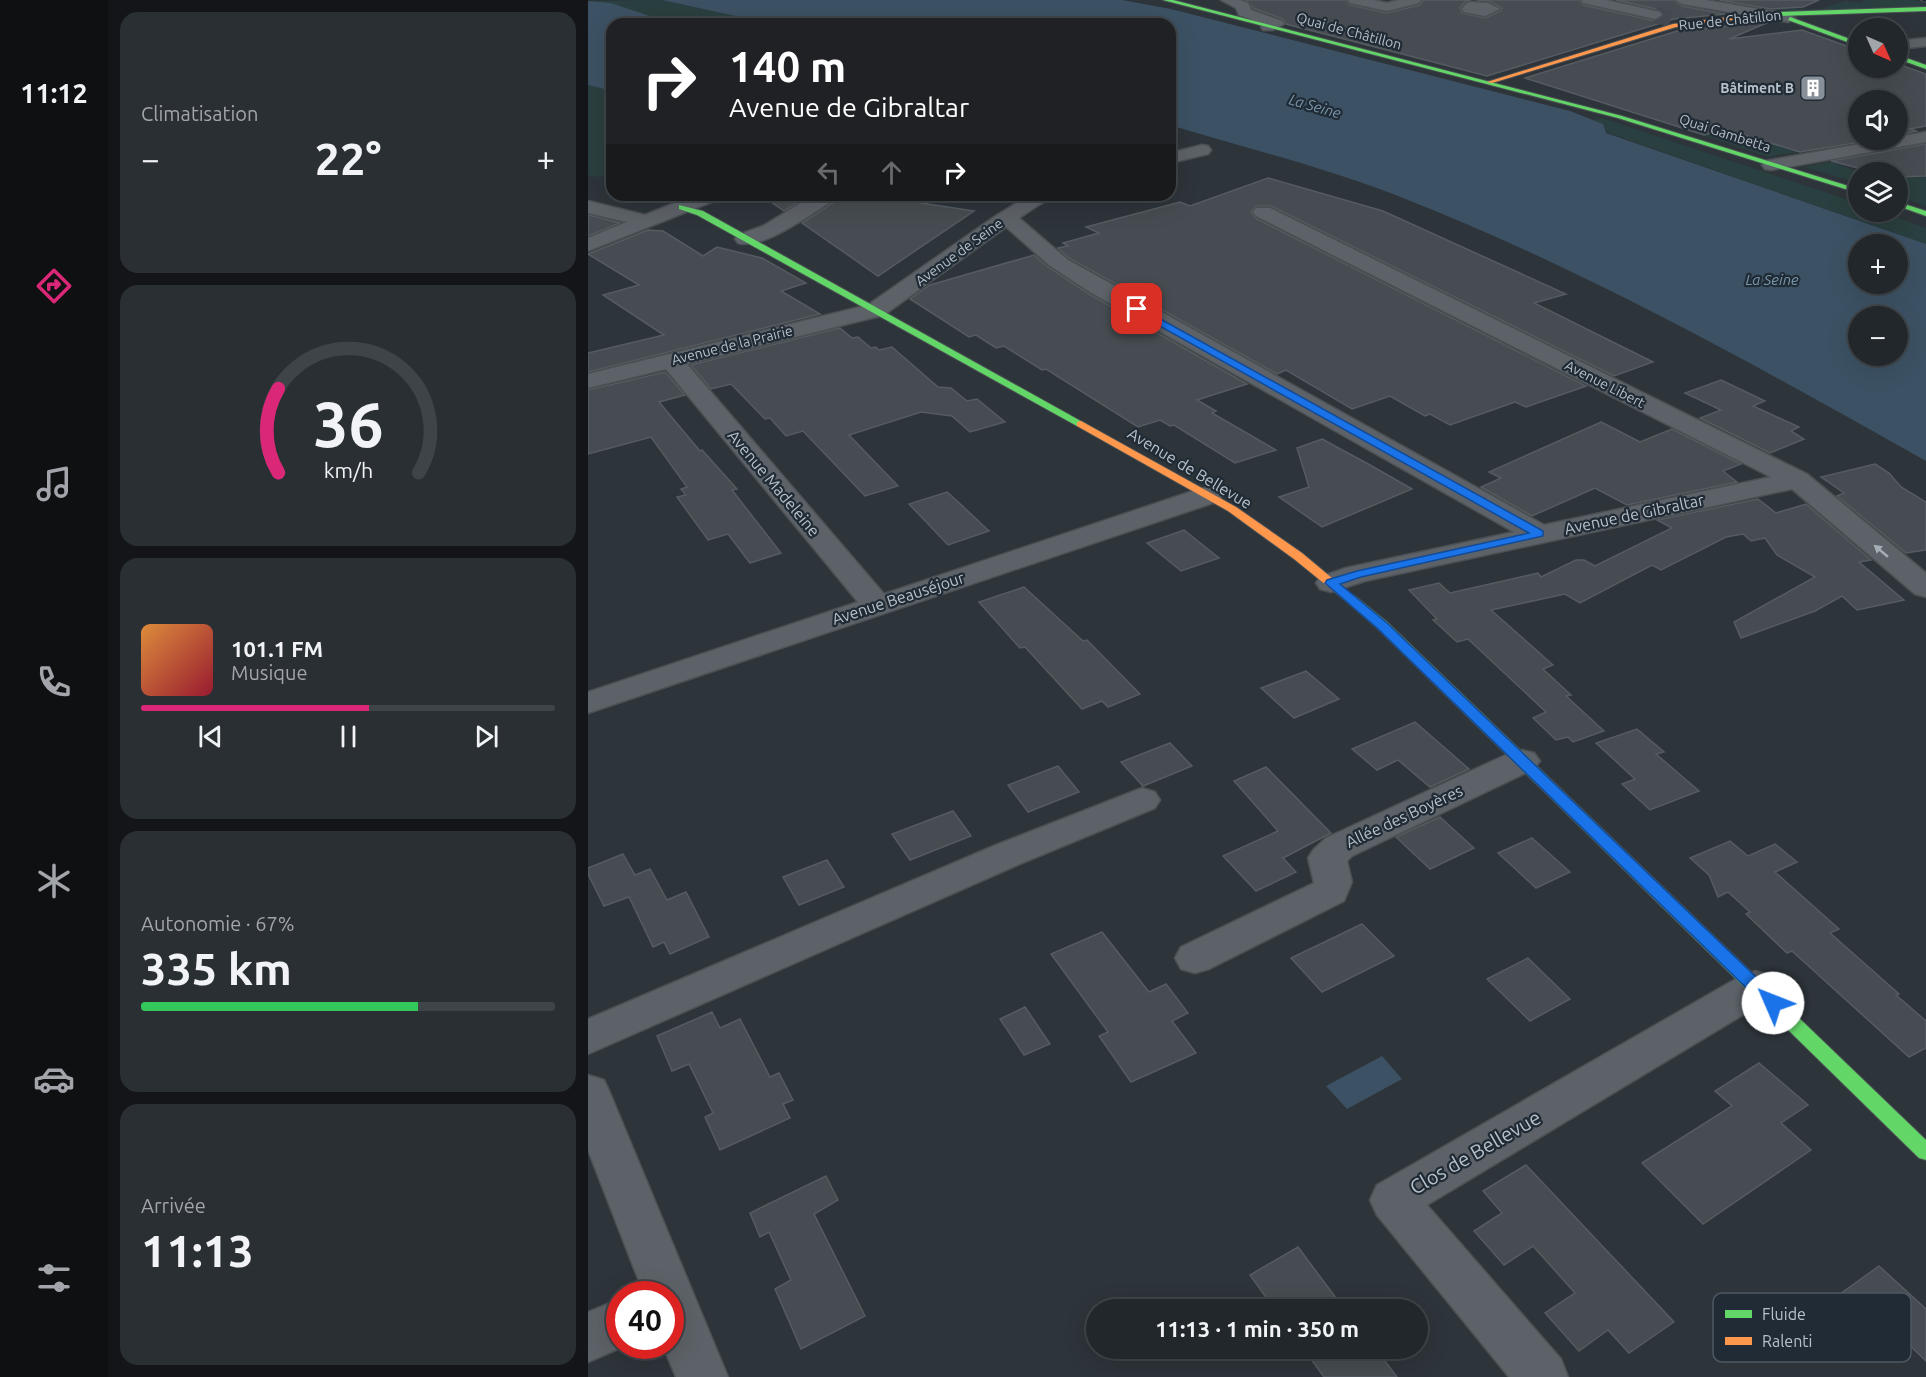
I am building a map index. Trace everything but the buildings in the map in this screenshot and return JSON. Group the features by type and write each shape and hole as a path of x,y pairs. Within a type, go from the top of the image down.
{"main road":[{"name":"Quai de Châtillon","path":"1166,0 1429,69 1496,81"},
{"name":"Rue de Châtillon","path":"1688,23 1779,15 1926,10"},
{"name":"Rue de Châtillon","path":"1779,15 1872,16 1926,10"},
{"name":"Rue de Châtillon","path":"1496,81 1665,27 1739,13"},
{"path":"1779,15 1848,40"},
{"path":"1908,61 1926,67"},
{"name":"Quai Gambetta","path":"1496,81 1507,89 1582,107 1848,188"},
{"name":"Avenue de Bellevue","path":"682,207 700,213 1228,506 1331,583 1382,625 1926,1152"},
{"path":"1908,208 1926,214"}],"street":[{"path":"1228,0 1243,6 1244,12 1277,24 1268,27"},
{"path":"1355,0 1388,8 1414,0"},
{"path":"1479,6 1497,0"},
{"path":"1588,0 1655,15"},
{"path":"1682,0 1739,13 1779,15"},
{"path":"1706,0 1779,15"},
{"path":"1908,44 1926,42"},
{"path":"1771,165 1926,137"},
{"path":"1176,156 1202,150"},
{"path":"588,245 697,201"},
{"path":"745,239 770,230 818,201"},
{"name":"Avenue de Seine","path":"876,310 1004,219 1034,201"},
{"path":"588,207 646,221"},
{"name":"Avenue Libert","path":"1263,212 1797,480 1926,588"},
{"path":"1004,219 1018,225 1035,244 1059,263 1098,286 1539,534"},
{"name":"Avenue de la Prairie","path":"588,381 876,310"},
{"name":"Avenue Madeleine","path":"671,360 877,605"},
{"name":"Avenue de Gibraltar","path":"1331,583 1357,574 1797,480"},
{"name":"Avenue Beauséjour","path":"588,703 1209,495"},
{"name":"Allée des Boyères","path":"1195,958 1330,891 1333,882 1327,858 1339,847 1522,761"},
{"path":"588,1037 1009,854 1142,800"},
{"name":"Clos de Bellevue","path":"1542,1377 1394,1200 1756,987"},
{"path":"588,1093 664,1281"},
{"path":"588,1338 606,1329"},
{"path":"684,1331 702,1377"}],"green space":[{"path":"662,0 744,18 656,18 611,3 588,1"},
{"path":"1866,0 1915,0 1926,4 1918,5 1923,7 1788,11 1769,8 1820,9 1846,1 1860,3"},
{"path":"588,85 606,90 606,176 588,175"},
{"path":"1602,118 1848,200 1848,217 1606,132 1603,124 1593,120"},
{"path":"1725,129 1798,152 1768,157 1702,135"},
{"path":"1830,162 1848,168 1848,180 1804,167"},
{"path":"1926,177 1926,206 1908,200 1908,178"},
{"path":"1908,221 1926,228 1926,244 1908,238 1908,234 1897,234 1863,222"}],"water":[{"name":"La Seine","path":"662,0 1122,0 1171,9 1570,111 1603,124 1606,133 1848,217 1848,222 1863,222 1897,234 1848,234 1848,294 1908,294 1908,238 1926,244 1926,461 1735,355 1541,257 1408,200 1349,179 1176,127 1176,18 744,18"},
{"path":"588,1 611,3 656,18 606,18 606,90 588,85"},
{"path":"1382,1056 1402,1079 1347,1109 1326,1086"}],"tunnel":[{"path":"1655,15 1680,21"}],"railway":[{"path":"1922,0 1926,1"}],"traffic: fast":[{"path":"1166,0 1620,117 1848,188"},
{"path":"1738,18 1779,14 1926,9"},
{"path":"1790,19 1848,40"},
{"path":"1908,61 1926,67"},
{"path":"682,207 700,213 1081,424"},
{"path":"1908,208 1926,214"},
{"path":"1351,599 1382,625 1926,1152"}],"traffic: slow":[{"path":"1490,82 1675,25 1738,18"},
{"path":"1081,424 1232,509 1298,556 1351,599"}],"place":[{"name":"Bâtiment B","path":"1813,88"}],"route":[{"path":"1137,309 1539,534 1357,574 1331,583 1382,625 1773,1003"}]}
